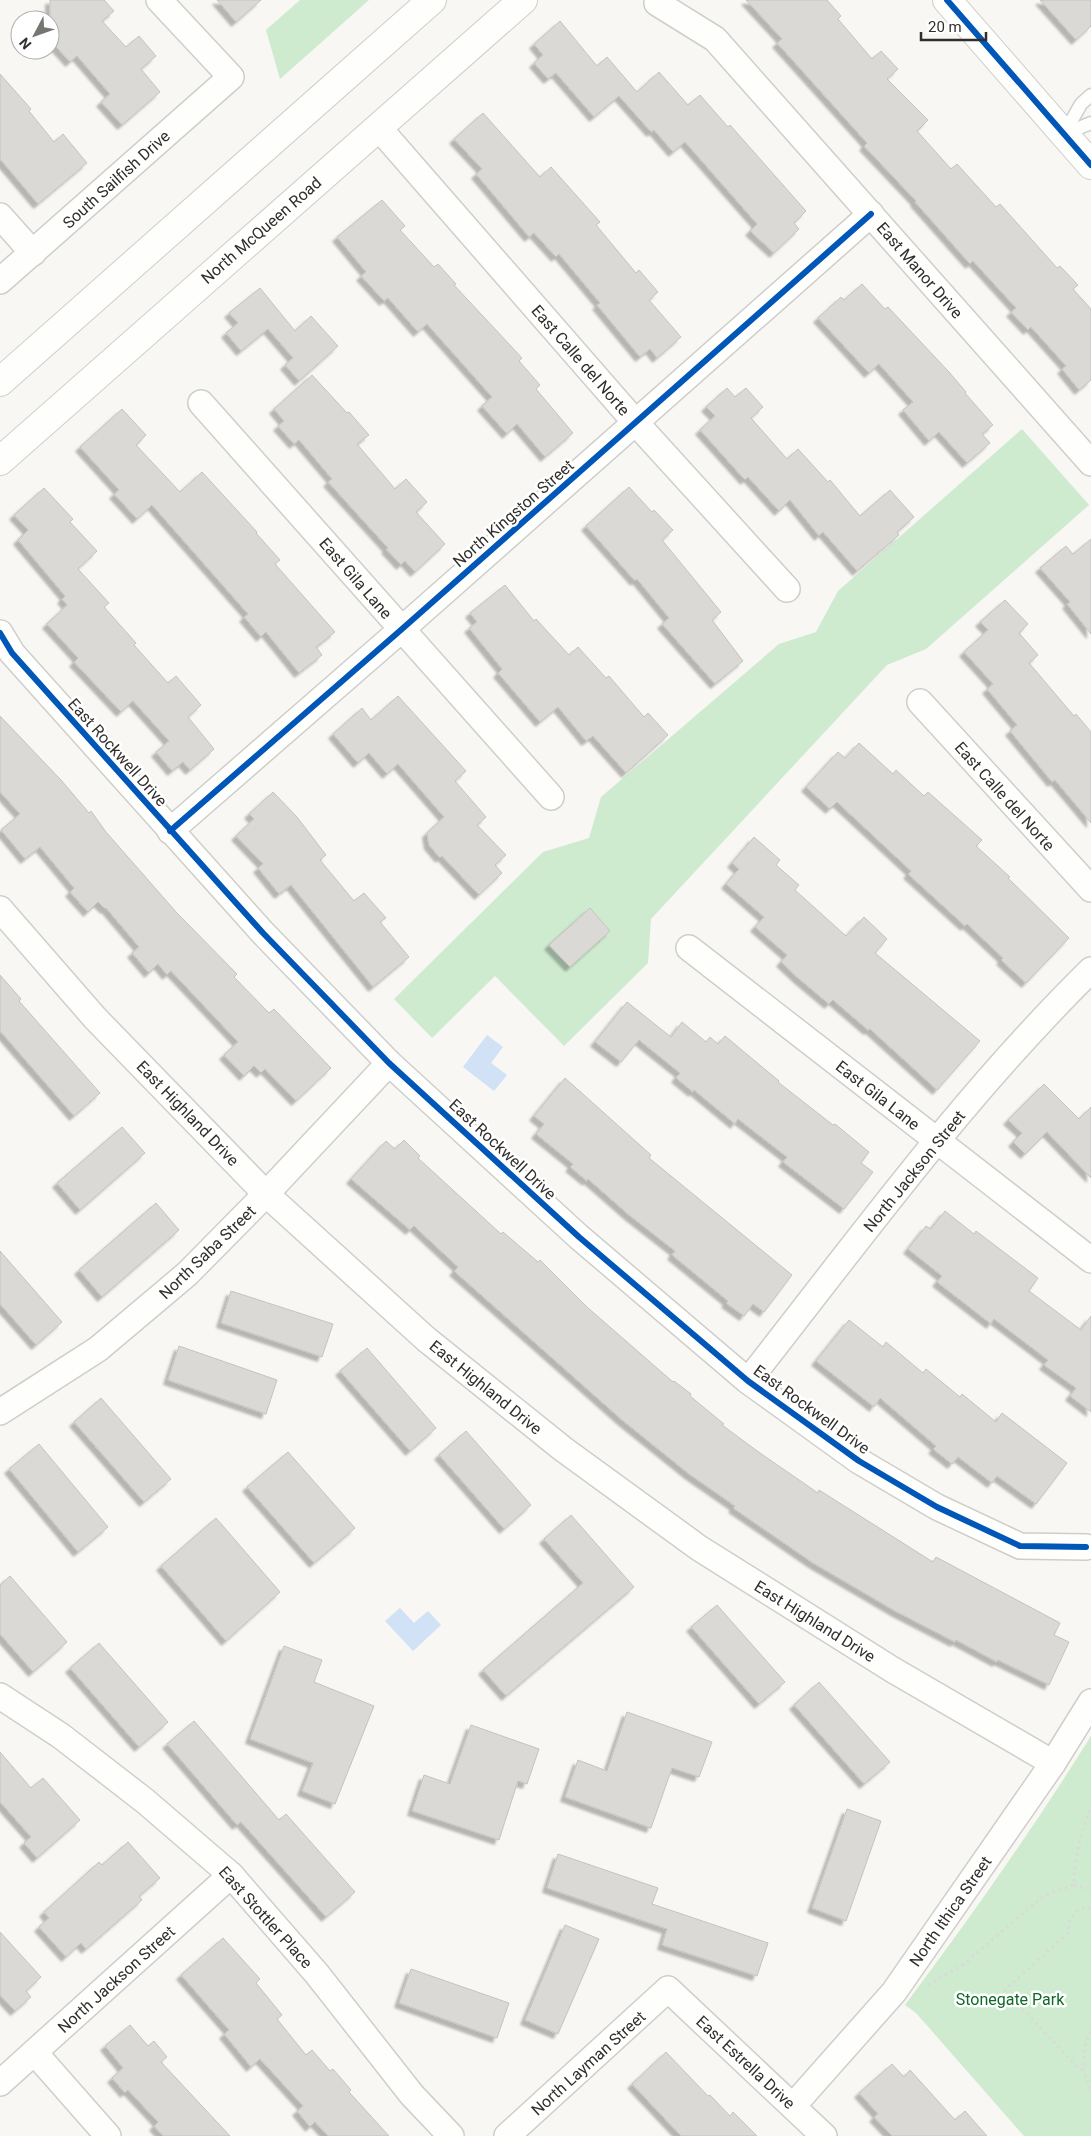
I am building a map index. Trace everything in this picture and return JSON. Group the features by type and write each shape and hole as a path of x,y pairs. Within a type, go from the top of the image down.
{"main road":[{"path":"0,382 432,0"},
{"name":"North McQueen Road","path":"0,461 523,0"},
{"path":"947,0 1091,165"}],"street":[{"name":"South Sailfish Drive","path":"0,281 231,77 159,0"},
{"name":"East Manor Drive","path":"657,3 715,39 1088,452"},
{"name":"East Calle del Norte","path":"378,127 636,423 787,589"},
{"name":"North Kingston Street","path":"170,831 872,214"},
{"path":"0,216 33,253"},
{"name":"East Gila Lane","path":"201,402 551,797"},
{"name":"East Rockwell Drive","path":"0,633 12,653 263,934 389,1063 579,1237 748,1381 859,1461 937,1507 1020,1546 1086,1547"},
{"name":"East Calle del Norte","path":"920,702 1091,889"},
{"name":"East Highland Drive","path":"0,909 95,1018 266,1194 426,1339 563,1449 699,1548 893,1670 1053,1763"},
{"name":"East Gila Lane","path":"689,948 1091,1260"},
{"name":"North Jackson Street","path":"748,1381 936,1141 1043,1018 1091,970"},
{"name":"North Saba Street","path":"0,1412 98,1349 187,1274 266,1194 389,1063"},
{"name":"East Stottler Place","path":"0,1696 61,1736 122,1783 231,1876 316,1974 412,2096 451,2136"},
{"name":"North Ithica Street","path":"793,2106 894,1992 1053,1763 1091,1702"},
{"name":"North Jackson Street","path":"0,2083 231,1876"},
{"name":"East Estrella Drive","path":"668,1989 824,2136"},
{"name":"North Layman Street","path":"507,2136 668,1989"},
{"path":"35,2053 108,2136"}],"lane":[{"path":"1064,134 1080,104 1091,95"},
{"path":"1064,134 1091,123"}],"path":[{"path":"1074,1885 1079,1838 1091,1808"},
{"path":"905,1975 927,1986 936,1982 964,1964 1050,1893 1074,1885 1091,1889"},
{"path":"1082,2068 1080,2070 1076,2067 1006,1990 1069,1932 1068,1924 1074,1914 1083,1908 1091,1908"},
{"path":"1091,2031 1084,2048 1082,2068 1091,2092"}],"green space":[{"path":"300,0 369,0 280,79 266,30"},
{"path":"1022,429 1089,505 926,649 887,665 651,919 648,963 564,1046 495,976 432,1038 394,999 543,852 589,838 601,797 779,644 816,632 838,591"},
{"name":"Stonegate Park","path":"1091,1736 1091,2136 1024,2136 916,2013 905,2005 1001,1873"}],"water":[{"path":"487,1035 503,1047 491,1063 507,1075 494,1091 463,1067"},
{"path":"400,1608 414,1623 428,1611 441,1625 413,1651 385,1621"}],"building":[{"path":"50,0 104,0 114,11 102,21 126,47 139,36 156,56 141,69 160,92 122,125 101,102 110,94 77,56 70,62 60,51 60,10 50,10"},
{"path":"217,0 261,0 236,22"},
{"path":"746,0 827,0 841,16 838,19 872,59 881,51 898,69 887,79 928,120 917,131 951,169 957,164 996,207 1000,204 1057,268 1060,266 1078,285 1073,289 1091,309 1091,380 1079,390 1062,369 1066,366 1031,327 1028,330 1011,312 1016,308 973,261 970,264 916,201 864,146 867,143 777,43 782,39"},
{"path":"1040,0 1091,0 1091,26 1076,40"},
{"path":"560,21 597,66 607,57 637,92 659,72 688,105 700,95 728,127 730,125 806,211 794,223 799,229 774,253 750,231 757,224 685,142 673,152 654,130 651,132 619,96 594,117 556,73 548,79 534,63 543,55 534,44"},
{"path":"0,74 31,109 29,111 54,142 63,134 87,163 38,204 0,159"},
{"path":"483,113 540,177 551,167 600,222 596,225 636,273 639,270 658,292 649,300 681,337 657,358 650,349 640,357 597,305 600,303 559,254 556,257 534,233 529,237 476,174 482,169 454,139"},
{"path":"382,200 405,226 400,230 434,267 438,264 456,284 454,285 522,358 519,361 540,385 536,389 573,433 545,457 517,424 507,434 482,406 492,397 427,324 418,332 388,298 384,301 361,276 366,272 337,237"},
{"path":"862,284 885,309 888,307 949,372 993,425 982,434 990,443 967,463 939,432 929,441 903,410 913,402 879,364 869,373 818,318 841,297 844,300"},
{"path":"260,288 295,331 311,316 338,346 299,381 285,365 293,358 268,329 241,351 226,333 238,323 229,313"},
{"path":"312,375 369,435 357,444 395,489 406,479 427,502 416,512 445,544 415,572 405,561 401,565 386,549 388,548 328,482 332,479 299,440 294,444 278,426 284,421 274,409"},
{"path":"727,388 735,397 746,388 763,407 751,418 787,459 798,449 828,482 830,480 860,516 890,490 914,517 897,532 899,535 857,571 823,532 819,536 790,500 779,511 748,477 745,480 700,430 715,416 706,407"},
{"path":"122,409 146,435 136,445 180,492 202,472 257,532 280,560 275,564 335,632 316,647 322,655 299,673 266,632 261,637 244,617 248,614 152,505 137,519 114,494 119,490 80,447"},
{"path":"629,487 652,512 654,510 673,530 662,540 721,612 712,620 743,661 715,684 662,624 669,618 637,579 635,581 586,526"},
{"path":"44,488 73,519 70,522 97,551 78,569 109,603 104,607 136,643 134,645 168,683 176,676 201,705 188,717 214,749 190,770 183,762 172,771 156,752 169,741 133,701 121,712 74,662 78,658 47,624 67,605 62,599 65,596 18,540 28,530 14,515"},
{"path":"1091,539 1091,634 1067,604 1070,602 1040,568 1066,546 1073,554"},
{"path":"505,585 534,621 536,619 569,655 578,647 606,678 609,676 644,717 648,713 668,735 626,773 593,736 586,741 558,707 540,722 498,673 502,669 469,628 477,622 470,613"},
{"path":"1005,600 1028,624 1019,633 1038,655 1029,663 1074,716 1076,714 1091,732 1091,823 1055,780 1052,782 1010,731 1017,725 987,689 993,684 964,652 988,630 980,622"},
{"path":"398,696 466,771 455,781 486,817 477,825 506,855 495,865 502,873 479,895 429,845 427,833 444,817 398,764 387,774 369,753 358,763 333,734 362,708 371,720"},
{"path":"0,716 61,780 89,813 91,811 106,832 177,913 237,974 234,977 269,1013 274,1009 331,1068 296,1101 265,1069 261,1073 254,1066 244,1076 224,1055 238,1042 171,971 167,975 158,964 149,973 132,953 139,947 106,908 98,902 88,912 70,892 74,888 40,847 25,859 1,830 20,814 0,792"},
{"path":"859,743 893,774 896,770 924,796 928,792 982,840 976,846 1010,877 1008,878 1069,938 1026,983 967,924 965,926 908,874 911,871 837,802 830,809 806,787 838,752 845,758"},
{"path":"273,792 297,817 326,855 320,860 354,901 364,893 386,918 380,922 409,957 373,987 291,885 279,894 258,868 263,864 236,836 254,819 249,814"},
{"path":"754,837 780,860 776,865 799,885 795,890 846,936 864,917 887,939 875,953 980,1041 937,1090 870,1029 868,1030 833,1000 829,1004 798,978 781,962 787,955 755,927 764,917 726,884 739,869 732,863"},
{"path":"590,908 610,931 570,967 549,945"},
{"path":"0,975 21,999 19,1001 100,1093 74,1116 0,1031"},
{"path":"627,1002 671,1037 682,1022 706,1042 710,1037 718,1044 725,1036 778,1082 869,1152 861,1163 873,1172 844,1209 783,1162 787,1157 738,1119 735,1124 694,1090 693,1092 676,1078 680,1073 639,1040 621,1062 595,1042"},
{"path":"565,1078 651,1155 649,1158 792,1275 764,1312 753,1304 744,1316 726,1303 728,1301 672,1255 675,1251 629,1215 588,1179 587,1181 570,1167 573,1164 536,1134 544,1124 534,1116"},
{"path":"1044,1084 1079,1119 1091,1107 1091,1178 1047,1132 1025,1154 1013,1142 1022,1133 1008,1120"},
{"path":"122,1127 145,1153 80,1210 57,1183"},
{"path":"404,1140 420,1156 418,1158 501,1234 503,1232 538,1262 540,1260 587,1307 673,1382 691,1394 690,1396 724,1424 722,1425 760,1453 818,1493 819,1490 933,1562 936,1557 1060,1623 1054,1635 1069,1642 1049,1685 998,1660 997,1662 956,1640 955,1642 895,1611 813,1563 733,1508 735,1506 689,1474 622,1420 454,1271 458,1267 414,1226 410,1230 351,1179 386,1141 395,1149"},
{"path":"156,1203 179,1230 102,1297 79,1270"},
{"path":"945,1211 974,1234 976,1231 1038,1278 1029,1291 1081,1330 1091,1316 1091,1412 1070,1396 1076,1388 1044,1365 1048,1360 994,1319 991,1324 937,1282 942,1276 908,1249 926,1226 931,1229"},
{"path":"0,1251 62,1322 36,1345 0,1304"},
{"path":"231,1291 333,1324 322,1357 221,1323"},
{"path":"849,1320 883,1347 886,1342 923,1373 926,1369 960,1397 962,1394 996,1422 1002,1413 1067,1463 1036,1504 997,1476 992,1483 958,1457 952,1464 933,1449 936,1446 880,1398 874,1407 816,1361"},
{"path":"179,1346 277,1380 266,1414 168,1380"},
{"path":"367,1348 436,1428 410,1451 340,1371"},
{"path":"101,1398 171,1479 144,1502 74,1422"},
{"path":"466,1431 531,1505 504,1529 439,1455"},
{"path":"39,1444 108,1527 78,1552 9,1469"},
{"path":"288,1452 355,1528 314,1563 247,1487"},
{"path":"571,1515 634,1587 506,1696 483,1670 583,1583 544,1539"},
{"path":"216,1518 280,1592 226,1641 161,1566"},
{"path":"10,1576 67,1642 33,1672 0,1634 0,1585"},
{"path":"717,1605 785,1682 759,1704 691,1627"},
{"path":"99,1643 168,1722 139,1747 70,1668"},
{"path":"284,1646 322,1660 314,1682 374,1706 335,1804 302,1791 313,1763 250,1739"},
{"path":"819,1682 890,1762 864,1784 794,1705"},
{"path":"627,1712 712,1742 699,1777 672,1768 651,1828 565,1797 578,1760 607,1771"},
{"path":"194,1721 279,1820 286,1814 355,1892 326,1917 241,1822 237,1825 167,1744"},
{"path":"471,1725 539,1749 527,1784 518,1781 499,1840 412,1811 424,1775 450,1784"},
{"path":"0,1752 31,1788 43,1778 80,1820 37,1858 24,1843 31,1837 0,1802"},
{"path":"847,1809 881,1821 846,1921 812,1908"},
{"path":"128,1842 160,1878 139,1896 142,1900 86,1949 81,1943 66,1957 39,1927 49,1918 44,1912 99,1862 102,1865"},
{"path":"558,1854 658,1888 652,1904 768,1943 757,1976 662,1945 667,1929 547,1888"},
{"path":"565,1925 599,1939 558,2034 525,2020"},
{"path":"0,1932 41,1977 26,1991 31,1997 15,2011 0,1995"},
{"path":"223,1938 260,1979 256,1983 282,2015 277,2019 306,2055 312,2050 330,2071 333,2069 351,2090 349,2092 389,2136 328,2136 315,2122 310,2127 297,2111 303,2106 260,2059 251,2067 224,2034 229,2030 181,1975"},
{"path":"411,1969 509,2003 497,2038 399,2003"},
{"path":"130,2025 148,2046 154,2041 167,2057 161,2062 230,2136 163,2136 154,2126 158,2122 128,2090 125,2093 112,2078 123,2068 105,2046"},
{"path":"666,2052 708,2096 710,2095 730,2116 733,2112 757,2136 681,2136 632,2084"},
{"path":"892,2064 904,2077 910,2070 955,2120 965,2111 987,2136 892,2136 874,2117 878,2114 859,2093"}],"cycle path":[{"path":"947,0 1091,165"},
{"path":"170,831 402,629 871,214"},
{"path":"0,633 12,653 263,933 389,1063 579,1237 748,1381 859,1461 937,1507 1020,1546 1086,1547"}]}
